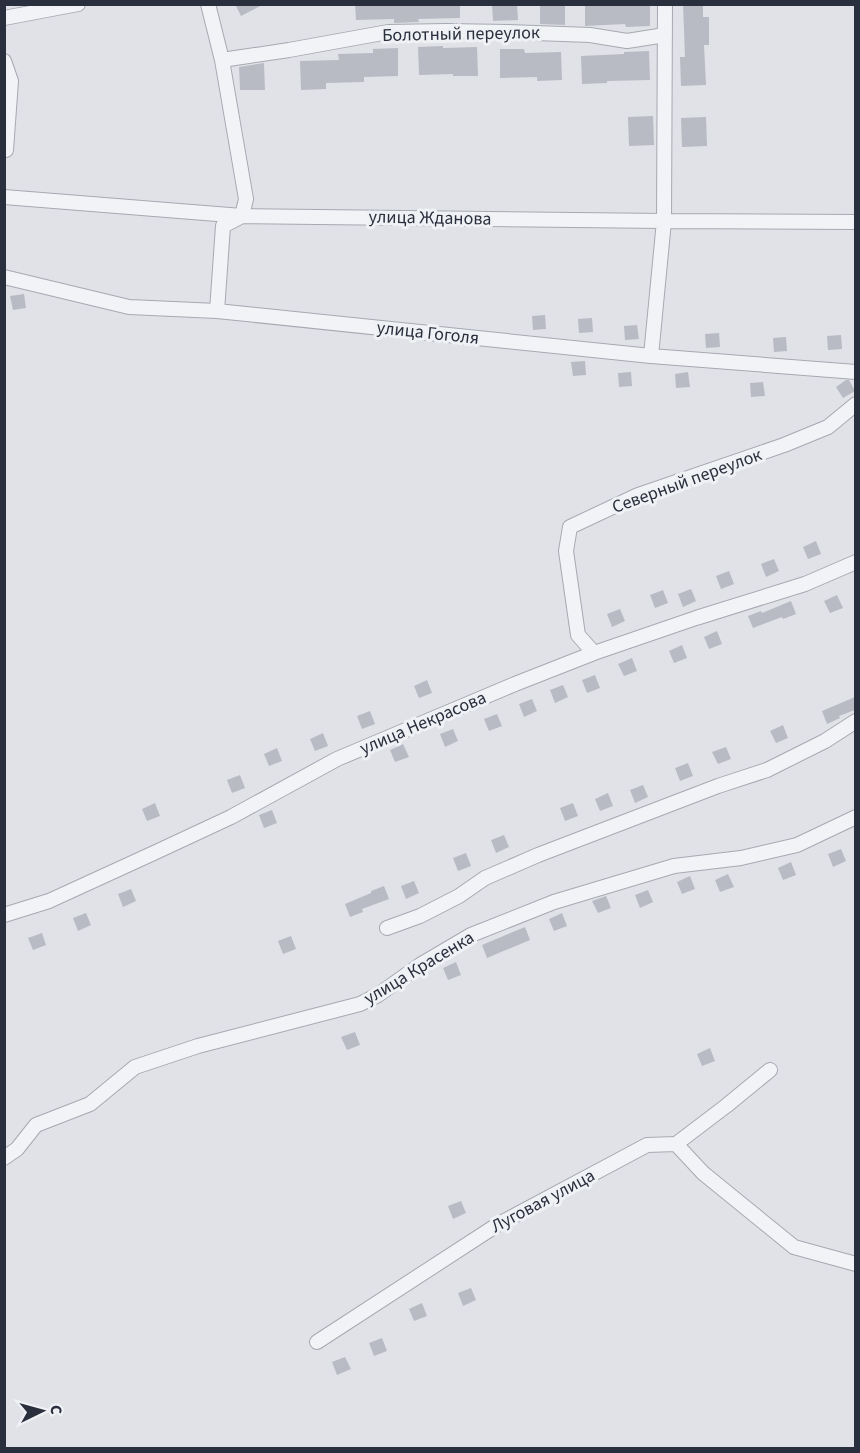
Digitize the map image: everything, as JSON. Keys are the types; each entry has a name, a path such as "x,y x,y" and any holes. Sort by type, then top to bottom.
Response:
{"street":[{"path":"4,18 78,4"},
{"path":"208,4 222,60 246,199 242,216 223,226 218,311"},
{"path":"651,356 664,221 665,4"},
{"name":"Болотный переулок","path":"222,60 388,32 446,31 590,35 627,41 665,35"},
{"path":"4,61 11,81 5,152"},
{"name":"улица Жданова","path":"4,197 242,216 855,222"},
{"name":"улица Гоголя","path":"4,277 129,307 218,311 651,356 855,372"},
{"name":"Северный переулок","path":"594,653 578,635 566,551 570,527 638,495 784,446 828,427 855,404"},
{"name":"улица Некрасова","path":"4,915 49,901 231,817 337,759 515,684 594,653 805,584 855,562"},
{"path":"387,928 420,916 459,896 485,878 538,855 718,786 767,770 825,741 855,721"},
{"name":"улица Красенка","path":"4,1158 17,1149 36,1125 90,1104 135,1067 198,1046 360,1004 378,995 420,965 471,935 554,902 674,866 741,858 797,845 855,818"},
{"path":"770,1070 676,1144 703,1173 794,1247 855,1264"},
{"name":"Луговая улица","path":"317,1342 497,1225 647,1145 676,1144"}],"building":[{"path":"235,4 264,4 241,16"},
{"path":"355,4 460,4 460,18 418,19 419,22 394,23 394,19 356,20"},
{"path":"492,4 517,4 518,20 493,21"},
{"path":"540,4 565,4 565,25 540,24"},
{"path":"585,4 650,4 650,26 626,27 625,24 585,26"},
{"path":"683,4 703,4 703,17 709,17 709,45 704,45 706,85 681,86 680,57 685,57"},
{"path":"443,46 443,48 477,47 478,76 419,75 418,47"},
{"path":"398,48 398,76 364,77 364,82 326,83 326,89 301,90 300,61 339,60 338,54 373,53 373,49"},
{"path":"500,49 524,49 525,53 561,52 562,80 537,81 537,77 500,78"},
{"path":"649,51 650,80 582,84 581,56"},
{"path":"264,63 265,90 240,90 239,67"},
{"path":"653,116 654,145 629,146 628,117"},
{"path":"706,117 707,146 682,147 681,118"},
{"path":"24,294 26,308 13,310 10,296"},
{"path":"545,315 546,329 533,330 532,316"},
{"path":"592,318 593,332 579,333 578,319"},
{"path":"637,325 639,339 625,340 624,326"},
{"path":"719,333 720,347 706,348 705,334"},
{"path":"841,335 842,349 828,350 827,336"},
{"path":"786,337 787,351 774,352 773,338"},
{"path":"585,361 586,375 573,376 571,362"},
{"path":"631,372 632,386 619,387 618,373"},
{"path":"688,372 690,387 676,388 675,374"},
{"path":"849,380 855,391 843,398 836,387"},
{"path":"763,382 765,396 751,397 750,383"},
{"path":"816,541 821,554 808,559 803,547"},
{"path":"774,559 779,571 766,577 761,564"},
{"path":"729,571 734,584 721,589 716,576"},
{"path":"691,589 696,601 683,607 678,594"},
{"path":"663,590 668,603 655,608 650,595"},
{"path":"837,595 843,608 830,613 824,601"},
{"path":"791,601 796,614 753,628 748,616"},
{"path":"620,609 625,621 612,627 607,614"},
{"path":"717,631 722,644 709,649 704,637"},
{"path":"682,645 687,658 674,663 669,651"},
{"path":"632,658 637,671 624,676 618,664"},
{"path":"595,675 600,688 587,693 582,680"},
{"path":"427,680 432,693 419,698 414,686"},
{"path":"563,685 568,697 555,703 550,690"},
{"path":"855,697 855,710 827,724 822,711"},
{"path":"532,699 537,711 524,717 519,704"},
{"path":"370,711 375,724 362,729 357,716"},
{"path":"497,714 502,726 489,731 484,719"},
{"path":"783,725 788,738 776,743 770,731"},
{"path":"453,729 458,741 445,747 440,734"},
{"path":"323,733 328,746 315,751 310,739"},
{"path":"403,744 409,757 395,762 390,750"},
{"path":"726,747 731,759 718,764 712,752"},
{"path":"277,748 282,761 269,766 264,754"},
{"path":"688,763 693,776 680,781 675,768"},
{"path":"240,775 245,788 232,793 227,780"},
{"path":"643,785 648,797 635,803 630,790"},
{"path":"608,793 613,806 600,811 595,799"},
{"path":"155,803 160,816 147,821 142,809"},
{"path":"573,803 578,816 565,821 560,808"},
{"path":"272,810 277,823 264,828 259,815"},
{"path":"504,835 509,847 496,853 491,840"},
{"path":"841,849 846,861 833,867 828,854"},
{"path":"466,853 471,866 458,871 453,858"},
{"path":"791,862 796,875 783,880 778,868"},
{"path":"728,874 734,887 720,892 715,880"},
{"path":"690,876 695,889 682,894 677,882"},
{"path":"414,881 419,893 406,899 401,886"},
{"path":"384,886 389,899 362,909 363,912 350,917 345,904"},
{"path":"131,889 136,901 123,907 118,894"},
{"path":"648,890 653,902 640,908 635,895"},
{"path":"606,896 611,908 598,913 592,901"},
{"path":"86,913 91,925 78,931 73,918"},
{"path":"562,913 567,926 554,931 549,919"},
{"path":"525,927 530,940 487,958 482,945"},
{"path":"42,933 46,945 33,950 28,938"},
{"path":"291,936 296,949 283,954 278,941"},
{"path":"456,962 461,975 448,980 443,968"},
{"path":"355,1032 360,1045 347,1050 341,1037"},
{"path":"710,1048 715,1061 702,1066 697,1054"},
{"path":"461,1201 466,1213 453,1219 448,1206"},
{"path":"471,1288 476,1300 463,1306 458,1293"},
{"path":"422,1303 427,1316 414,1321 409,1309"},
{"path":"382,1338 387,1351 374,1356 369,1343"},
{"path":"345,1357 351,1369 337,1375 332,1362"}]}
